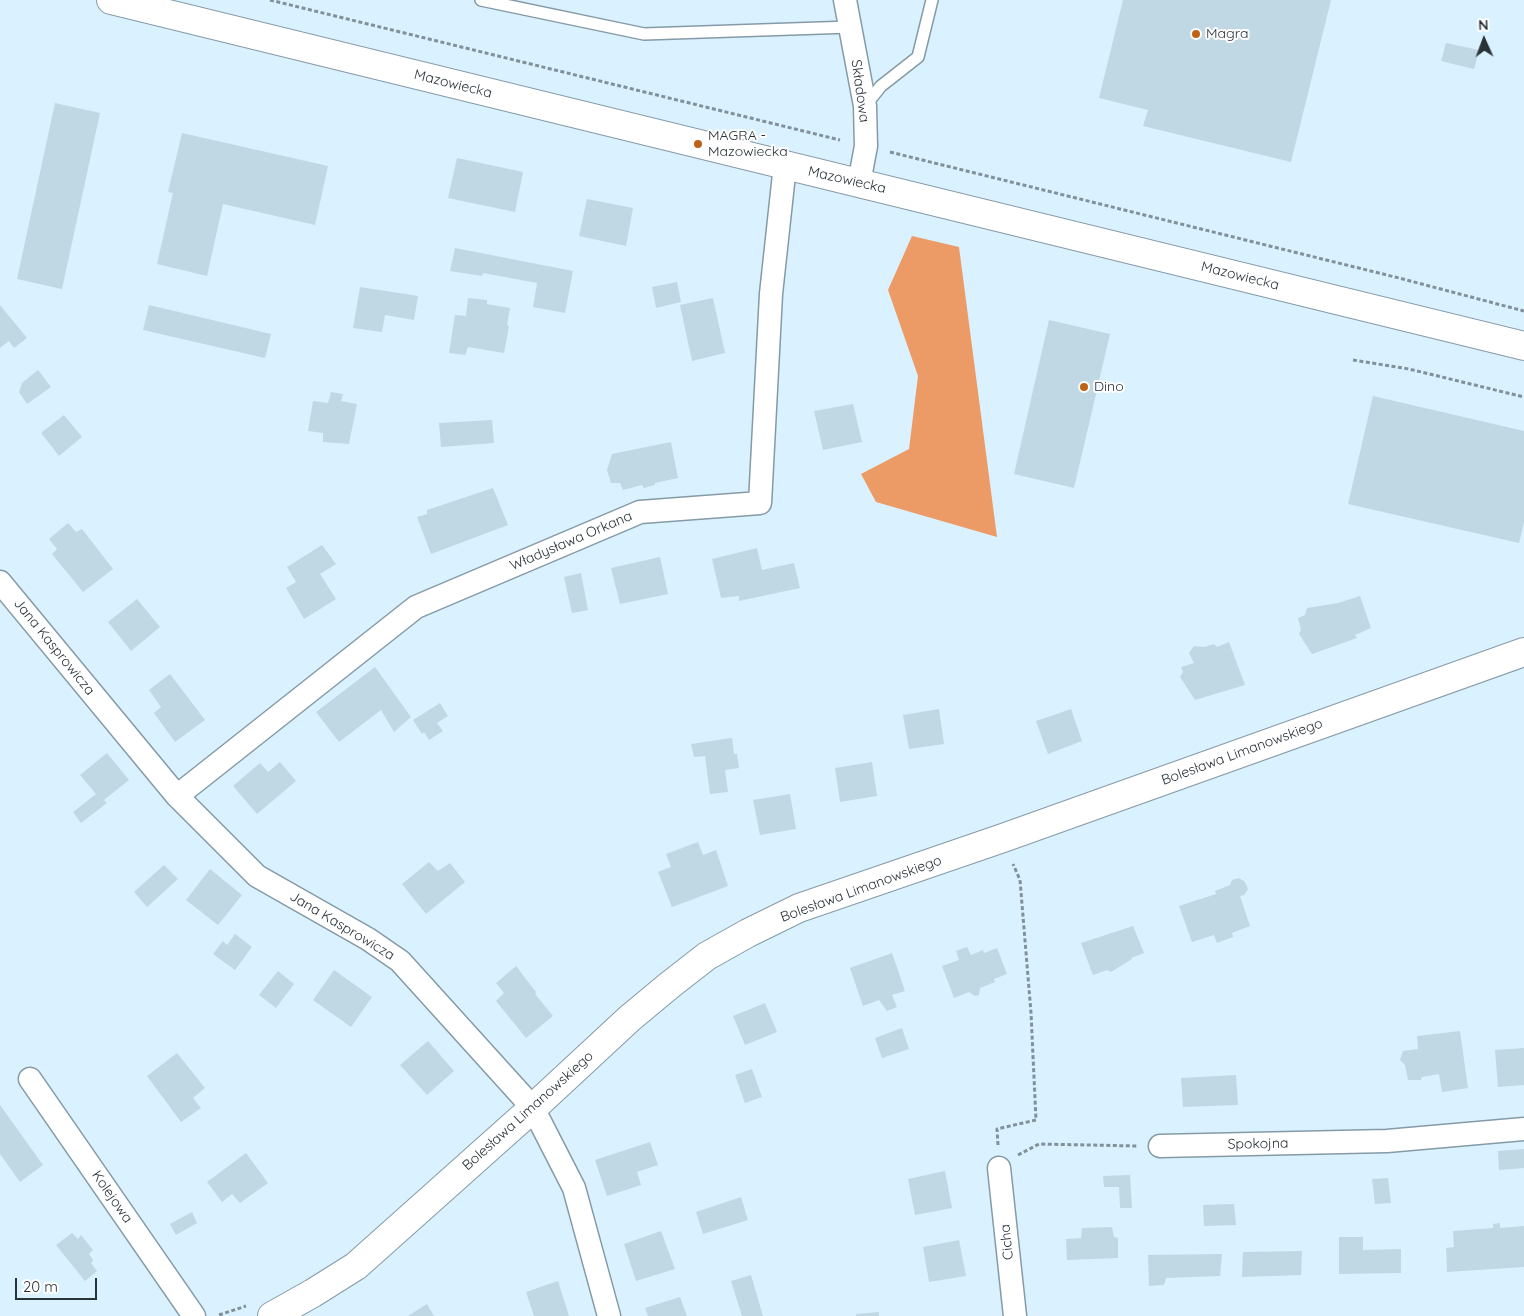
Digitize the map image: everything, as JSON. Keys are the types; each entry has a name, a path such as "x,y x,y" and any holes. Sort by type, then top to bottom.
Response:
{"main road":[{"name":"Mazowiecka","path":"111,0 1524,346"},
{"name":"Bolesława Limanowskiego","path":"263,1309 313,1293 356,1266 670,984 707,956 748,933 799,908 994,841 1524,652"}],"street":[{"name":"Składowa","path":"845,0 865,106 866,146 859,183"},
{"name":"Władysława Orkana","path":"177,796 416,607 640,512 760,503 771,294 785,165"},
{"name":"Jana Kasprowicza","path":"0,582 177,796 257,876 368,938 400,961 533,1108 574,1188 610,1316"},
{"name":"Kolejowa","path":"30,1079 204,1314"},
{"name":"Spokojna","path":"1160,1146 1387,1140 1524,1129"},
{"name":"Cicha","path":"999,1168 1015,1316"}],"lane":[{"path":"482,0 644,34 850,27"},
{"path":"865,106 881,86 918,57 932,0"}],"path":[{"path":"270,0 1399,278 1524,311"},
{"path":"1353,360 1409,370 1524,397"},
{"path":"999,1168 997,1129 1036,1120 1031,1013 1020,880 1011,860"},
{"path":"999,1168 1012,1157 1040,1144 1160,1146"},
{"path":"204,1314 218,1316 263,1309"}],"shaded area":[{"path":"912,236 959,247 997,537 876,502 861,474 909,449 918,376 888,290"}],"building":[{"path":"1123,0 1331,0 1291,162 1143,126 1148,110 1099,98"},
{"path":"1446,43 1479,50 1474,69 1441,61"},
{"path":"55,103 100,113 62,289 17,279"},
{"path":"182,133 328,166 315,225 223,204 207,276 157,264 173,193 168,192"},
{"path":"457,158 523,172 515,212 448,198"},
{"path":"587,199 633,208 626,246 579,236"},
{"path":"455,248 573,271 565,313 533,307 537,283 483,273 482,276 450,271"},
{"path":"677,282 681,302 656,308 652,287"},
{"path":"360,287 418,296 414,320 385,315 382,332 353,328"},
{"path":"468,298 487,300 487,304 510,308 504,353 468,347 465,355 449,353 455,315 466,316"},
{"path":"713,298 725,353 692,361 680,305"},
{"path":"0,305 27,338 14,348 9,341 0,348"},
{"path":"149,305 271,334 265,358 143,330"},
{"path":"1049,320 1110,334 1074,488 1014,474"},
{"path":"38,370 51,387 27,404 19,392 22,383"},
{"path":"331,392 343,394 341,401 357,404 349,444 323,442 323,433 308,431 313,401 328,403"},
{"path":"1373,396 1524,431 1524,522 1519,543 1348,504"},
{"path":"853,404 862,442 823,450 814,411"},
{"path":"64,415 82,437 59,456 41,433"},
{"path":"492,420 494,443 441,447 439,423"},
{"path":"671,442 678,478 655,483 655,485 644,488 642,485 623,490 620,483 611,483 607,470 612,454"},
{"path":"493,488 508,525 431,554 417,517 427,514 427,510"},
{"path":"68,523 76,532 82,529 113,569 83,592 52,554 57,549 49,539"},
{"path":"322,545 336,564 320,574 336,599 304,619 286,588 296,582 287,567"},
{"path":"757,548 762,570 794,563 800,588 739,601 739,596 721,598 712,559"},
{"path":"660,557 668,594 620,604 611,568"},
{"path":"581,573 588,610 572,613 564,577"},
{"path":"1360,596 1371,628 1355,635 1357,638 1312,654 1299,634 1301,630 1298,618 1305,615 1307,608 1338,603"},
{"path":"137,599 160,627 131,651 108,622"},
{"path":"1229,642 1245,685 1195,700 1180,677 1183,672 1181,667 1194,663 1189,653 1194,646 1204,647 1214,644 1217,647"},
{"path":"375,667 411,717 394,732 381,710 339,742 316,712"},
{"path":"170,674 205,720 175,742 154,713 161,707 149,690"},
{"path":"440,703 448,716 437,723 443,731 429,740 424,732 422,734 413,720"},
{"path":"939,709 944,744 909,749 903,715"},
{"path":"1071,709 1082,741 1048,754 1036,721"},
{"path":"732,738 734,754 737,754 739,768 725,770 728,792 710,794 705,756 694,757 691,744"},
{"path":"107,753 129,780 104,800 107,803 81,823 73,812 96,794 80,775"},
{"path":"280,762 296,781 257,814 233,786 260,763 268,772"},
{"path":"872,762 877,796 840,802 835,768"},
{"path":"790,794 796,829 760,835 753,800"},
{"path":"698,842 703,855 716,850 728,886 672,907 658,872 671,867 666,854"},
{"path":"429,862 438,871 450,863 465,882 426,914 402,884"},
{"path":"164,865 178,879 147,907 134,892"},
{"path":"210,869 242,895 218,925 186,900"},
{"path":"1239,878 1245,882 1248,889 1244,895 1240,896 1250,926 1232,933 1233,937 1217,943 1214,935 1192,942 1179,906 1216,894 1215,891 1230,885 1232,880"},
{"path":"1133,926 1144,953 1131,958 1111,972 1107,970 1093,975 1081,943"},
{"path":"235,934 252,947 235,970 213,954 223,941 227,945"},
{"path":"967,947 971,955 983,950 984,953 997,948 1007,974 994,979 995,982 980,988 979,995 975,996 969,992 954,998 942,966 959,960 956,951"},
{"path":"892,953 905,991 892,995 897,1007 887,1011 879,1000 863,1006 850,968"},
{"path":"516,966 553,1016 526,1038 496,1001 504,993 496,983"},
{"path":"334,970 372,997 351,1027 313,1000"},
{"path":"278,971 294,984 276,1008 259,995"},
{"path":"765,1003 777,1032 745,1045 733,1016"},
{"path":"902,1028 909,1049 882,1058 875,1038"},
{"path":"1460,1031 1468,1088 1442,1092 1439,1074 1422,1077 1421,1080 1408,1080 1405,1065 1400,1060 1403,1051 1418,1049 1417,1036"},
{"path":"428,1041 454,1071 427,1095 400,1065"},
{"path":"1524,1048 1524,1085 1498,1087 1495,1050"},
{"path":"177,1053 205,1088 193,1098 201,1108 181,1122 147,1076"},
{"path":"752,1069 762,1097 745,1103 735,1075"},
{"path":"1236,1075 1238,1105 1183,1107 1181,1078"},
{"path":"0,1105 43,1165 20,1182 0,1154"},
{"path":"650,1142 658,1165 637,1172 641,1185 607,1196 595,1160"},
{"path":"1524,1149 1524,1168 1499,1170 1498,1151"},
{"path":"246,1153 268,1183 240,1203 232,1194 222,1202 207,1182"},
{"path":"945,1171 952,1208 915,1215 908,1179"},
{"path":"1130,1175 1132,1208 1120,1208 1119,1187 1104,1187 1103,1176"},
{"path":"1388,1178 1391,1203 1375,1204 1372,1179"},
{"path":"741,1197 748,1220 703,1234 696,1212"},
{"path":"1234,1204 1236,1225 1204,1226 1203,1205"},
{"path":"192,1212 197,1223 176,1235 170,1224"},
{"path":"1500,1223 1500,1228 1524,1226 1524,1267 1447,1272 1446,1248 1454,1247 1453,1231 1493,1228 1493,1224"},
{"path":"1112,1227 1114,1237 1118,1238 1118,1258 1067,1260 1066,1239 1081,1238 1082,1228"},
{"path":"661,1231 675,1269 636,1281 624,1244"},
{"path":"72,1233 78,1239 81,1235 93,1250 89,1254 93,1260 91,1263 97,1271 85,1281 56,1245"},
{"path":"1339,1237 1363,1237 1363,1250 1401,1249 1401,1273 1339,1274"},
{"path":"959,1240 966,1276 929,1282 923,1247"},
{"path":"1302,1251 1301,1275 1242,1277 1243,1252"},
{"path":"1222,1254 1220,1276 1166,1278 1164,1285 1149,1286 1148,1255"},
{"path":"751,1275 763,1316 742,1316 731,1281"},
{"path":"558,1281 569,1316 534,1316 526,1292"},
{"path":"680,1297 687,1316 648,1316 645,1308"},
{"path":"427,1304 434,1316 408,1316"},
{"path":"879,1312 879,1316 856,1316 856,1314"}],"place":[{"name":"Magra","path":"1196,34"},
{"name":"MAGRA - Mazowiecka","path":"698,144"},
{"name":"Dino","path":"1084,387"}]}
